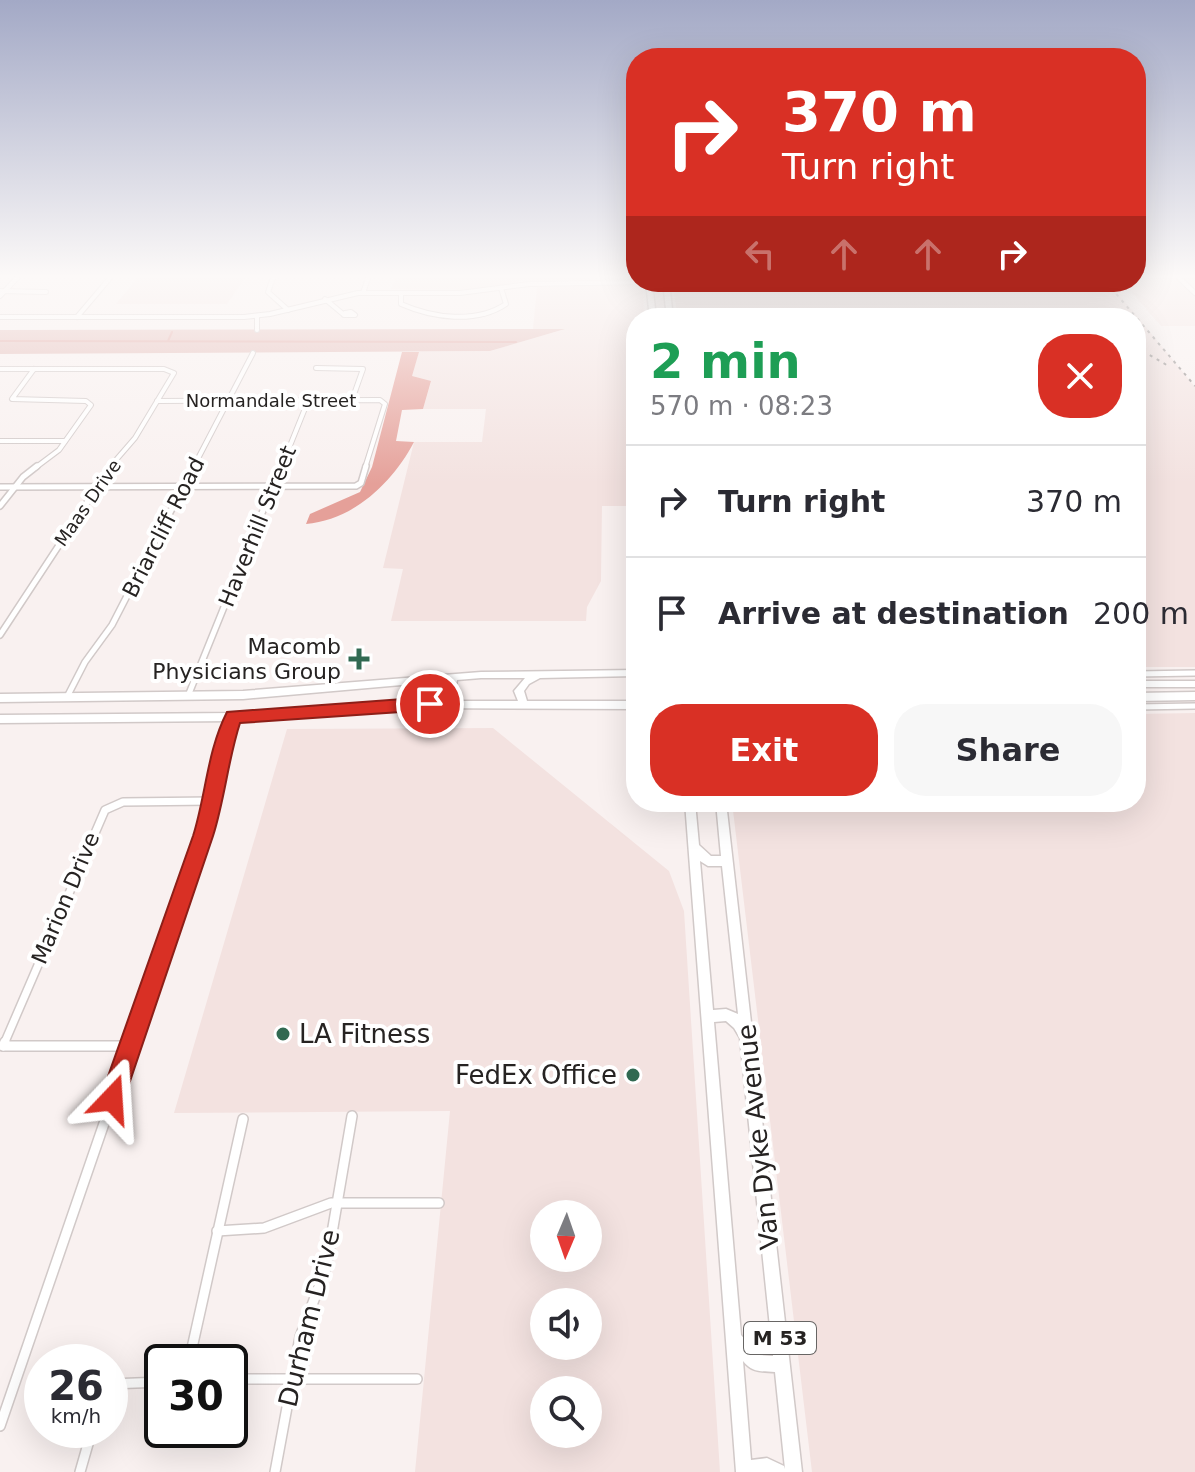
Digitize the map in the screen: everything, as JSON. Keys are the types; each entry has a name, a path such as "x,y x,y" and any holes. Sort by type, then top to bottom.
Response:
{"main road":[{"path":"524,705 519,695 521,686 543,673"},
{"path":"0,698 263,694 452,677 626,673"},
{"path":"430,704 449,694 453,686 452,677"},
{"path":"1146,684 1195,684"},
{"path":"303,712 306,699 320,689"},
{"path":"252,715 265,704 263,694"},
{"path":"1146,697 1195,696"},
{"path":"0,718 12,707 14,698"},
{"path":"0,718 233,717 430,704 626,705"},
{"name":"Van Dyke Avenue","path":"691,812 744,1471"},
{"name":"Van Dyke Avenue","path":"722,812 794,1472"},
{"path":"694,846 708,861 728,861"},
{"path":"708,1017 720,1014 732,1017 748,1040"},
{"path":"733,1337 755,1363 783,1364"},
{"path":"744,1471 767,1466 778,1472"}],"street":[{"name":"Briarcliff Road","path":"67,698 85,662 112,625 253,353"},
{"path":"316,368 363,369 352,400"},
{"path":"0,369 34,369"},
{"path":"0,506 14,487 54,454 90,403 12,399 34,369"},
{"name":"Maas Drive","path":"0,635 96,488 130,444 173,371 34,369"},
{"name":"Normandale Street","path":"157,401 384,401 358,486 273,487"},
{"name":"Haverhill Street","path":"188,696 308,401"},
{"path":"0,441 65,441"},
{"path":"0,487 273,487"},
{"path":"1146,674 1195,673"},
{"path":"1146,707 1195,706"},
{"path":"0,1426 213,801 218,765 233,717"},
{"name":"Marion Drive","path":"1,1046 105,810 123,802 213,801"},
{"path":"1,1046 131,1046"},
{"name":"Durham Drive","path":"275,1472 303,1326 326,1268 352,1116"},
{"path":"193,1344 243,1119"},
{"path":"217,1231 264,1228 309,1209 336,1203 439,1203"},
{"path":"248,1379 417,1379"},
{"path":"80,1472 87,1448"}],"shaded area":[{"path":"0,347 505,347 490,351 0,354"},
{"path":"505,347 626,347 626,506 602,506 601,581 587,607 586,621 391,621 403,569 383,568 414,442 482,442 486,409 423,409 431,382 411,377 419,352 490,351"},
{"path":"1146,347 1162,347 1195,387 1195,667 1146,667"},
{"path":"402,352 419,352 412,376 431,381 423,409 402,410 396,441 414,442 395,471 356,507 324,521 306,524 310,514 360,492 372,467"},
{"path":"1195,713 1195,1472 812,1472 733,812 1146,812 1146,714"},
{"path":"493,728 669,871 684,911 720,1472 415,1472 450,1111 174,1113 287,729"}],"railway":[{"path":"1161,347 1195,386"},
{"path":"1146,353 1170,367"}],"place":[{"name":"Macomb Physicians Group","path":"359,659"},
{"name":"LA Fitness","path":"283,1034"},
{"name":"FedEx Office","path":"633,1075"}],"route":[{"path":"112,1099 212,808 219,759 233,717 348,707 430,704"}]}
